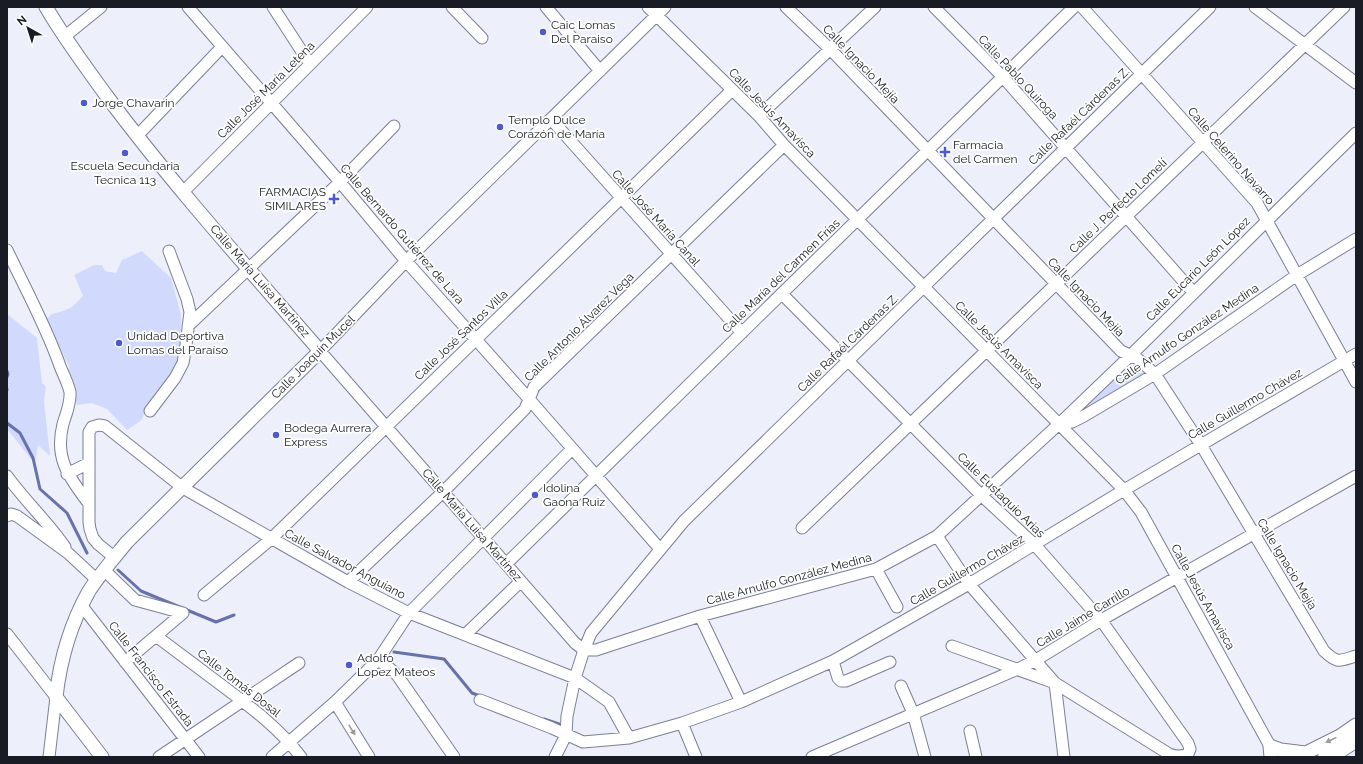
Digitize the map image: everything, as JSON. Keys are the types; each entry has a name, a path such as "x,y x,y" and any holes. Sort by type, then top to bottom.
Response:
{"highway":[{"path":"1327,757 1356,738"}],"street":[{"name":"Calle María Luisa Martínez","path":"46,7 64,36 137,136 183,192 521,582 575,643 584,650"},
{"path":"64,36 101,7"},
{"name":"Calle Bernardo Gutiérrez de Lara","path":"188,7 340,182 406,261 660,549"},
{"path":"273,7 310,64"},
{"name":"Calle José María Letena","path":"183,192 310,64 356,12 367,7"},
{"path":"452,7 482,38"},
{"path":"546,7 600,71"},
{"name":"Calle Jesús Amavisca","path":"648,7 759,116 784,145 1124,490 1142,512 1271,751"},
{"name":"Calle Joaquín Mucel","path":"49,757 56,697 62,664 70,636 82,606 101,575 127,542 320,351 406,261 665,7"},
{"name":"Calle Ignacio Mejía","path":"786,7 831,50 1121,351 1138,359 1155,374 1201,445 1324,651 1333,660 1341,661 1356,656"},
{"path":"759,116 831,50 875,7"},
{"name":"Calle Pablo Quiroga","path":"934,7 1002,76 1193,292"},
{"name":"Calle María del Carmen Frías","path":"506,564 1074,7"},
{"name":"Calle Celerino Navarro","path":"1082,7 1257,203 1356,382"},
{"name":"Calle Rafaél Cárdenas Z.","path":"566,735 567,716 575,678 591,633 684,521 1210,7"},
{"path":"1255,7 1356,83"},
{"name":"Calle J. Perfecto Lomelí","path":"802,528 1344,7"},
{"path":"137,136 222,47"},
{"name":"Calle José Santos Villa","path":"204,595 271,539 732,90"},
{"name":"Calle José María Canal","path":"551,119 742,333"},
{"path":"188,326 340,182 394,126"},
{"name":"Calle Eucario León López","path":"1059,424 1356,133"},
{"name":"Calle Antonio Álvarez Vega","path":"348,582 443,492 525,409 534,387 784,145"},
{"name":"Calle Arnulfo González Medina","path":"584,650 596,650 700,616 876,569 938,536 1059,424 1072,422 1084,416 1155,374 1297,276 1356,239"},
{"path":"7,250 54,348 70,392 70,403 61,432 63,464 67,474 89,504"},
{"path":"150,412 176,378 184,363 190,312 169,251"},
{"name":"Calle Eustaquio Arias","path":"782,294 981,495 1035,545 1101,620 1188,743 1190,749 1188,754 1176,757 1169,754 1055,683"},
{"name":"Calle Guillermo Chávez","path":"480,700 552,728 583,742 629,738 682,723 741,702 833,661 969,584 1124,490 1356,354"},
{"name":"Calle Salvador Anguiano","path":"114,558 92,538 89,522 88,432 92,427 99,424 105,426 121,438 183,488 348,582 409,613 575,678"},
{"path":"272,757 335,702 378,660 409,613 572,449"},
{"path":"67,474 88,463"},
{"path":"7,476 46,522 68,553"},
{"name":"Calle Jaime Carrillo","path":"812,757 1036,660 1101,620 1356,476"},
{"path":"7,516 11,514 17,516 135,600 183,613 125,662"},
{"path":"938,536 969,584 1055,683 1064,757"},
{"path":"876,569 897,607"},
{"path":"465,635 521,582"},
{"name":"Calle Francisco Estrada","path":"82,606 199,757"},
{"path":"700,616 741,702"},
{"path":"7,634 102,757"},
{"name":"Calle Tomás Dosal","path":"156,636 243,701 277,729 290,742 300,757"},
{"path":"952,646 1055,683"},
{"path":"378,660 386,665 396,675 454,757"},
{"path":"833,661 838,678 841,681 890,662"},
{"path":"159,757 299,663"},
{"path":"575,678 609,702 629,738"},
{"path":"901,686 913,713 925,757"},
{"path":"335,702 369,757"},
{"path":"682,723 696,757"},
{"path":"1271,751 1281,750 1301,755 1340,736 1356,725"},
{"path":"970,731 976,757"},
{"path":"555,757 566,735"}],"shaded area":[{"name":"Unidad Deportiva Lomas del Paraíso","path":"142,251 171,278 181,315 180,367 145,411 142,420 127,430 107,409 92,403 77,405 68,378 69,366 45,320 52,314 72,307 83,296 74,275 94,265 102,265 105,271 116,273 122,260"},
{"path":"7,314 37,338 42,383 46,387 44,401 50,456 38,445 35,464 7,429"},
{"path":"1124,366 1135,367 1145,375 1085,411 1078,410"}],"waterway":[{"path":"7,371 7,377"},
{"path":"7,423 20,433 33,458 40,489 67,513 87,553"},
{"path":"118,570 141,591 216,622 234,615"},
{"path":"394,652 444,659 472,693 480,696"},
{"path":"544,719 559,724"}],"place":[{"name":"Caic Lomas Del Paraiso","path":"543,32"},
{"name":"Jorge Chavarin","path":"84,103"},
{"name":"Templo Dulce Corazón de María","path":"500,127"},
{"name":"Farmacia del Carmen","path":"945,152"},
{"name":"Escuela Secundaria Tecnica 113","path":"125,153"},
{"name":"FARMACIAS SIMILARES","path":"334,199"},
{"name":"Unidad Deportiva Lomas del Paraíso","path":"119,343"},
{"name":"Bodega Aurrera Express","path":"276,435"},
{"name":"Idolina Gaona Ruiz","path":"535,495"},
{"name":"Adolfo Lopez Mateos","path":"349,665"}]}
